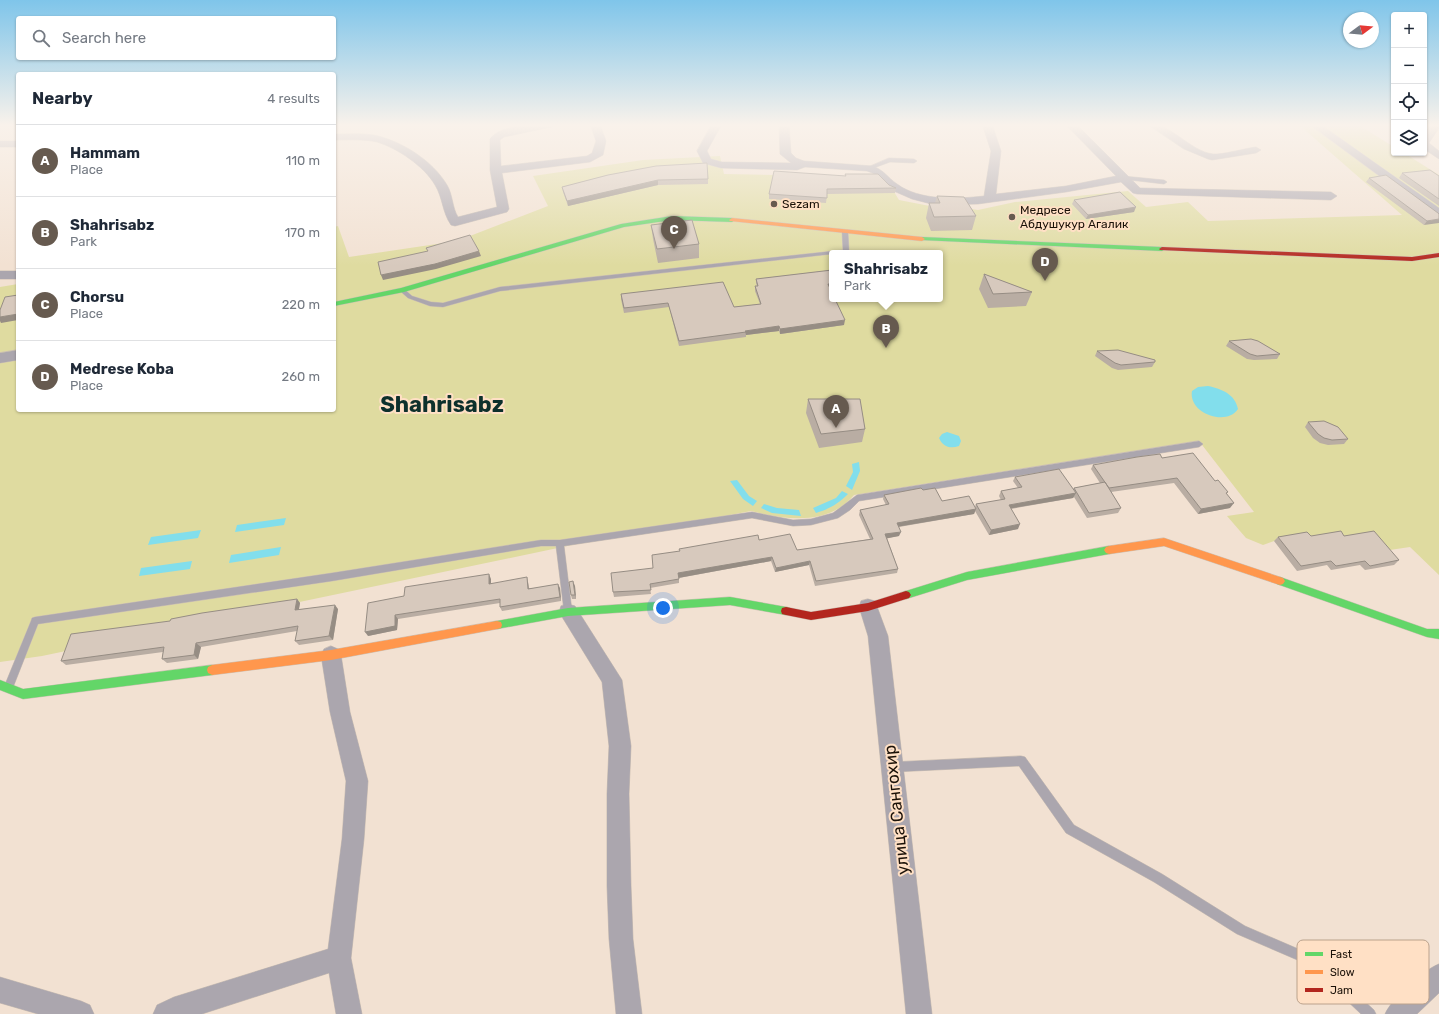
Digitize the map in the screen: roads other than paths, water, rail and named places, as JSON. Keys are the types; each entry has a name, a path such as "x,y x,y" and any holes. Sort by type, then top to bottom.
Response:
{"street":[{"path":"430,171 442,186 450,216 455,222 503,209 496,171"},
{"path":"877,171 893,187 916,197 935,201 955,202 1066,189 1123,178"},
{"path":"990,198 993,171"},
{"path":"1116,171 1137,191 1331,196"},
{"path":"1380,171 1439,214"},
{"path":"336,304 402,290 623,225 647,220 703,217 945,242 1412,258 1439,255"},
{"path":"0,276 16,275"},
{"path":"0,358 16,355"},
{"path":"4,688 23,694 331,655 568,612 730,601 811,616 868,607 967,576 1123,546 1164,542 1241,567 1427,633 1439,634"},
{"name":"улица Сангохир","path":"868,607 878,636 891,767 920,1014"},
{"path":"568,612 612,680 620,746 618,794 619,886 621,939 629,1014"},
{"path":"331,655 340,712 357,781 353,839 339,958 349,1014"},
{"path":"166,1014 174,1010 339,958"},
{"path":"1429,985 1439,976"},
{"path":"0,990 81,1014"},
{"path":"1398,1014 1409,1004"}],"lane":[{"path":"1123,178 1164,182"},
{"path":"845,232 846,250"},
{"path":"402,290 410,297 424,302 443,305 500,289 829,253"},
{"path":"4,688 35,621 332,577 541,542 560,543 752,515 793,523 811,522 835,516 847,508 857,498 1120,458 1198,444"},
{"path":"560,543 568,612"},
{"path":"891,767 1022,761 1070,829 1158,878 1241,930 1297,955"},
{"path":"1359,1004 1370,1014"}],"water":[{"path":"1208,386 1218,389 1231,396 1238,409 1225,417 1209,415 1202,411 1196,406 1192,399 1192,391 1198,387"},
{"path":"947,432 959,436 961,441 959,446 950,447 943,443 939,438 942,434"},
{"path":"859,462 860,471 852,490 846,486 853,472 852,464"},
{"path":"737,480 749,496 757,501 753,506 743,499 730,481"},
{"path":"842,491 848,494 841,501 816,513 813,508 836,498"},
{"path":"764,504 777,508 799,510 801,516 772,513 761,508"},
{"path":"286,518 284,525 235,532 237,525"},
{"path":"201,530 198,538 148,545 151,537"},
{"path":"281,547 279,555 229,563 231,555"},
{"path":"192,561 190,569 139,576 141,568"}],"place":[{"name":"Sezam","path":"774,204"},
{"name":"Медресе Абдушукур Агалик","path":"1012,217"},
{"name":"Chorsu","path":"674,249"},
{"name":"Medrese Koba","path":"1045,281"},
{"name":"Shahrisabz","path":"886,348"},
{"name":"Hammam","path":"836,428"}],"district":[{"name":"Shahrisabz","path":"442,404"}]}
